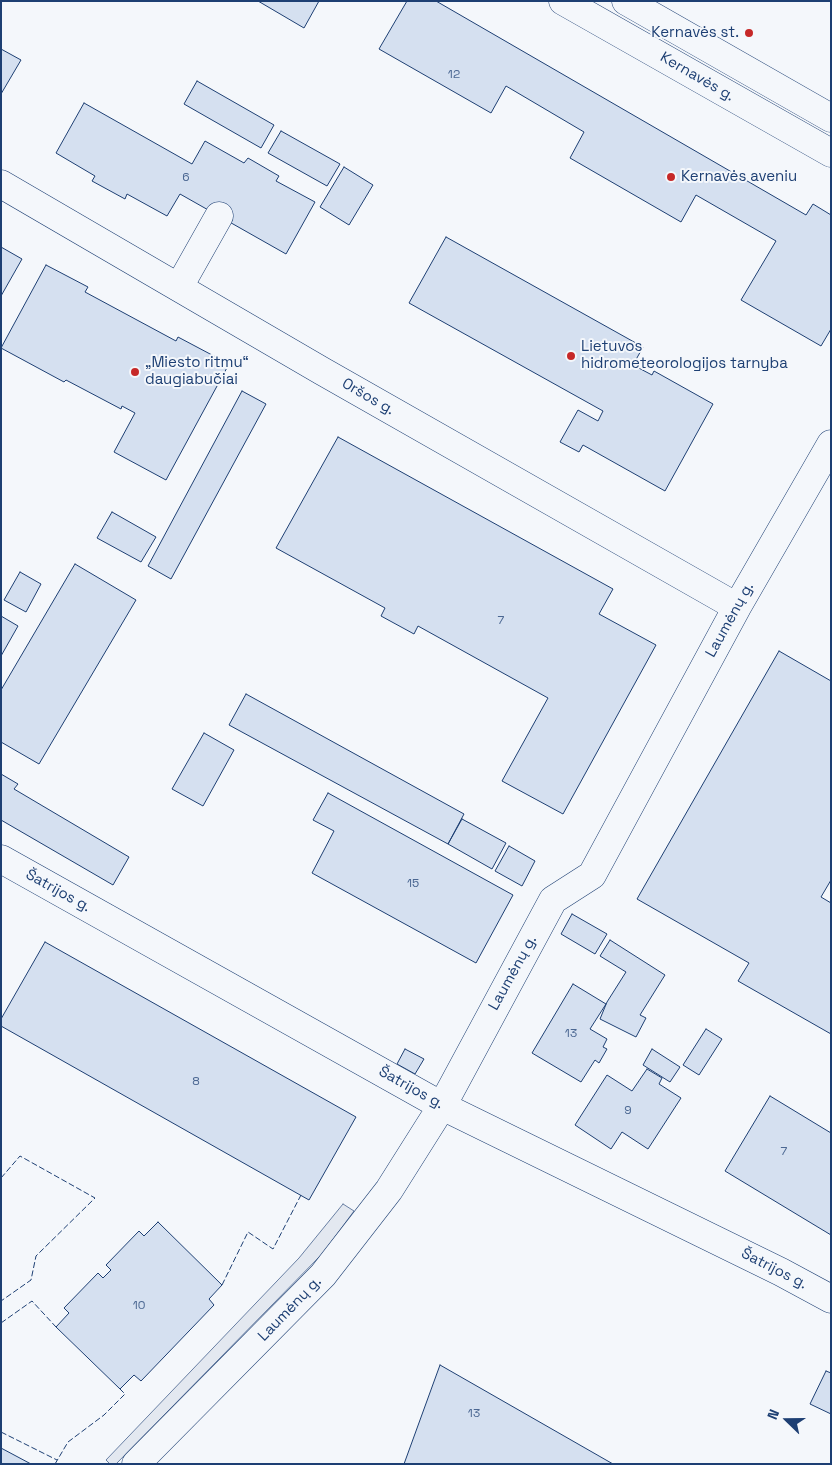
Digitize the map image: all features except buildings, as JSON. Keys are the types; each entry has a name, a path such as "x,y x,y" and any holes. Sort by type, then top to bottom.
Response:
{"street":[{"name":"Kernavės g.","path":"563,1 831,153"},
{"name":"Kernavės g.","path":"626,1 831,118"},
{"name":"Oršos g.","path":"1,184 322,371 737,607"},
{"path":"179,287 219,216"},
{"name":"Laumėnų g.","path":"136,1464 323,1275 389,1190 442,1106 553,900 592,875 737,607 831,444"},
{"name":"Šatrijos g.","path":"1,859 442,1106 781,1272 831,1299"}],"shaded area":[{"path":"343,1204 354,1211 323,1253 116,1464 110,1464 106,1460 299,1258"}],"fence":[{"path":"1,1178 20,1156 95,1198 36,1256 31,1280 1,1301"},
{"path":"222,1285 248,1232 273,1249 301,1195"},
{"path":"1,1323 32,1301 56,1327"},
{"path":"55,1464 68,1442 104,1415 125,1394 120,1389"},
{"path":"1,1432 57,1460"}],"place":[{"name":"Kernavės st.","path":"749,33"},
{"name":"Kernavės aveniu","path":"671,177"},
{"name":"Lietuvos hidrometeorologijos tarnyba","path":"571,356"},
{"name":"„Miesto ritmu“ daugiabučiai","path":"135,372"}]}
